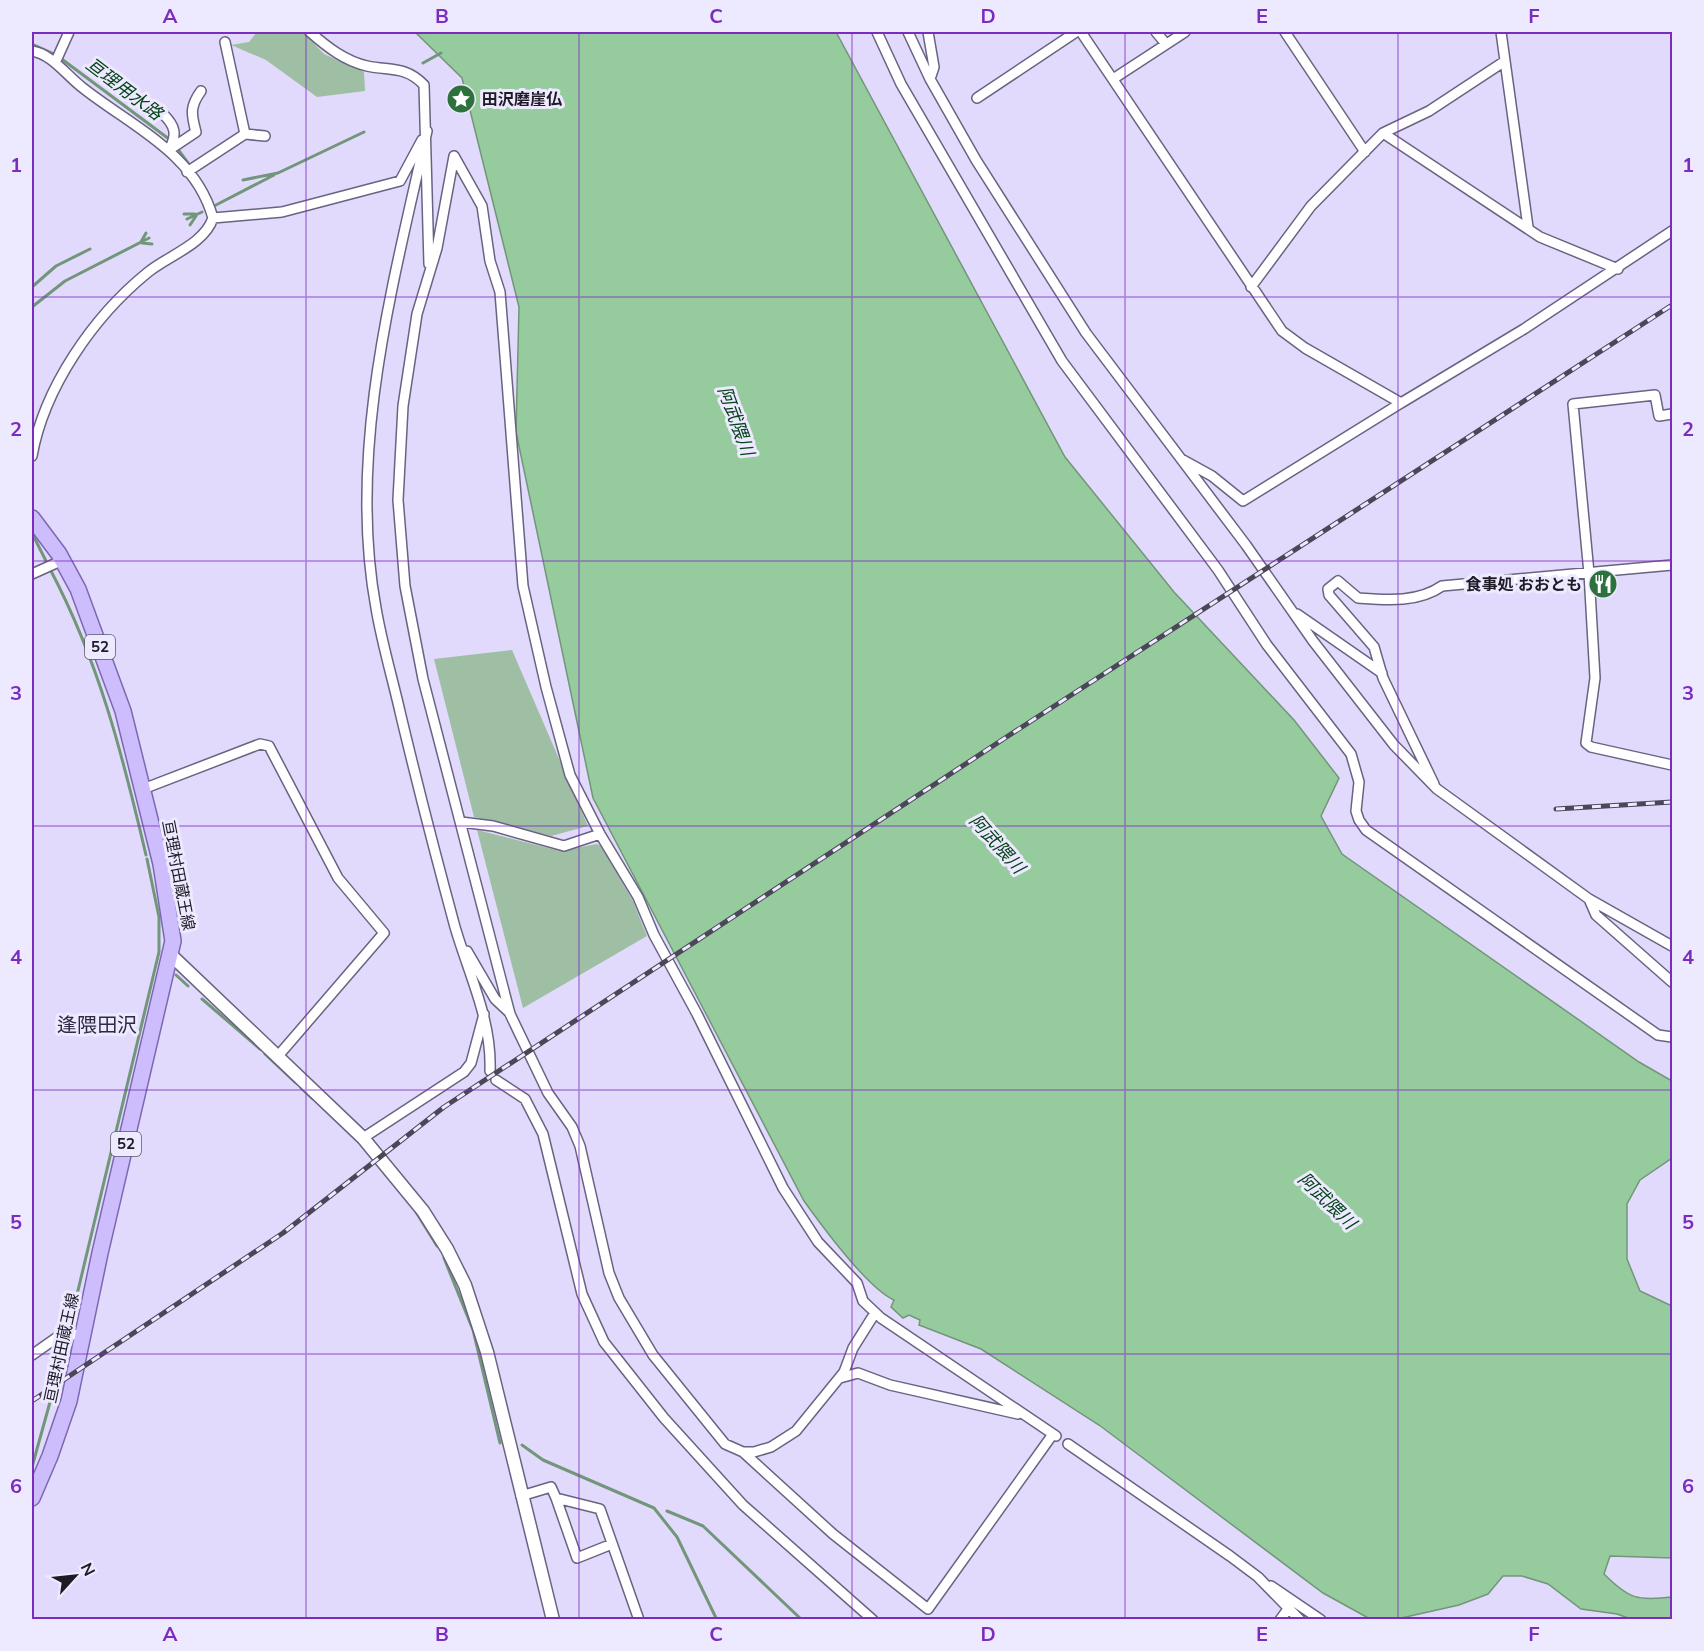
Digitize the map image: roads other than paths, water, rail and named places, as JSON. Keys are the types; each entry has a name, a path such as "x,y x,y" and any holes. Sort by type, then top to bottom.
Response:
{"main road":[{"name":"亘理村田蔵王線","path":"32,518 63,560 82,599 113,682 143,789 173,927 172,956 69,1401 50,1456 32,1498"}],"street":[{"path":"55,63 69,32"},
{"path":"310,32 336,53 350,60 414,75 424,85 429,270"},
{"path":"877,32 902,84 1062,361 1218,570 1267,645 1351,754 1359,782 1356,811 1366,830 1658,1035 1672,1037"},
{"path":"908,32 930,79 976,160 1086,333 1394,745 1437,789 1589,899 1672,946"},
{"path":"928,32 934,67 930,79"},
{"path":"977,98 1076,32"},
{"path":"1081,32 1282,331 1305,348 1401,404"},
{"path":"1156,32 1166,45"},
{"path":"1113,79 1185,32"},
{"path":"1285,32 1365,152"},
{"path":"1501,32 1528,227"},
{"path":"225,42 245,134"},
{"path":"32,51 55,63 84,89 169,150 187,172 209,206 213,218 210,227 202,236 148,272 129,289 93,331 65,373 40,418 32,456"},
{"path":"1251,287 1311,206 1383,133 1429,111 1504,61"},
{"path":"169,150 196,132 190,112 193,101 201,91"},
{"path":"164,115 175,130 175,138 169,150"},
{"path":"213,218 282,212 400,181 427,131"},
{"path":"427,131 391,297 370,429 367,528 376,608 384,645 458,936 489,1030 490,1071"},
{"path":"1383,133 1540,237 1618,269"},
{"path":"187,172 245,134 265,136"},
{"path":"454,156 482,206 490,261 500,291 523,586 546,687 570,775 600,834 638,897 654,935 697,1014 783,1188 818,1242 857,1283 863,1301 875,1313 1023,1416 1055,1435 928,1610 833,1534 743,1452 724,1444 653,1355 619,1298 609,1273 580,1146 572,1127 548,1093 510,1014 408,607 399,534 398,460 403,406 417,314 429,270 437,248 454,156"},
{"path":"1180,458 1212,476 1243,501 1618,269 1672,231"},
{"path":"1672,414 1659,416 1654,395 1572,404 1589,573 1595,678 1586,743 1591,747 1672,765"},
{"path":"32,574 63,560"},
{"path":"1437,789 1382,673 1374,647 1329,595 1328,589 1338,581 1358,598 1383,600 1425,595 1442,586 1672,565"},
{"path":"1291,609 1382,673"},
{"path":"143,789 260,744 269,746 338,878 384,933 278,1056"},
{"path":"461,822 493,826 564,846 600,834"},
{"path":"1589,899 1596,915 1672,982"},
{"path":"458,936 495,999 510,1014"},
{"path":"172,956 363,1138 423,1211 465,1285 487,1352 553,1620"},
{"path":"363,1138 464,1072 471,1063 484,1014"},
{"path":"496,1080 525,1099 543,1134 582,1294 598,1330 611,1351 664,1418 743,1505 873,1620"},
{"path":"743,1452 754,1452 786,1440 796,1431 849,1364 853,1348 875,1313"},
{"path":"32,1355 59,1336 83,1334"},
{"path":"837,1380 858,1373 890,1385 1023,1416"},
{"path":"1068,1444 1156,1502 1321,1620"},
{"path":"521,1496 552,1487 577,1558 612,1544"},
{"path":"556,1498 600,1509 639,1620"},
{"path":"1258,1577 1300,1620"},
{"path":"1280,1620 1288,1609"}],"water":[{"name":"阿武隈川","path":"415,32 836,32 1065,457 1174,592 1294,720 1339,778 1321,816 1342,854 1639,1062 1672,1081 1672,1158 1640,1180 1627,1204 1627,1259 1640,1291 1672,1306 1672,1558 1610,1556 1604,1574 1620,1589 1634,1596 1650,1599 1672,1597 1672,1619 1631,1619 1617,1614 1581,1609 1548,1584 1522,1576 1503,1576 1488,1594 1459,1605 1397,1619 1370,1619 1323,1593 1099,1425 981,1349 919,1325 920,1320 909,1315 903,1318 891,1307 894,1300 871,1283 833,1240 804,1201 593,798 516,432 519,307 462,78"}],"waterway":[{"name":"亘理用水路","path":"32,44 54,54"},
{"name":"亘理用水路","path":"423,63 441,53"},
{"name":"亘理用水路","path":"63,60 169,139"},
{"name":"亘理用水路","path":"243,180 278,173 364,132"},
{"name":"亘理用水路","path":"177,148 188,163"},
{"path":"216,205 274,175"},
{"path":"187,219 202,212"},
{"path":"184,214 195,214"},
{"path":"190,225 196,216"},
{"path":"141,242 146,233"},
{"name":"亘理用水路","path":"32,307 65,281 149,238"},
{"path":"142,243 152,244"},
{"path":"32,287 56,266 90,249"},
{"path":"32,533 47,563"},
{"path":"50,569 96,673 128,780 146,855"},
{"path":"69,1328 159,952 159,917 147,859"},
{"path":"176,975 188,986"},
{"path":"202,999 260,1049"},
{"path":"265,1054 296,1083"},
{"path":"301,1088 313,1099"},
{"path":"416,1212 437,1246"},
{"path":"444,1258 473,1330 500,1443"},
{"path":"32,1467 67,1341"},
{"path":"522,1445 543,1460 654,1508 677,1537 717,1620"},
{"path":"667,1511 703,1526 802,1620"}],"railway":[{"path":"32,1401 283,1233 444,1107 1005,738 1672,305"},
{"path":"1556,809 1672,802"}],"place":[{"name":"田沢磨崖仏","path":"461,99"},
{"name":"食事処 おおとも","path":"1603,584"}],"district":[{"name":"逢隈田沢","path":"97,1025"}]}
